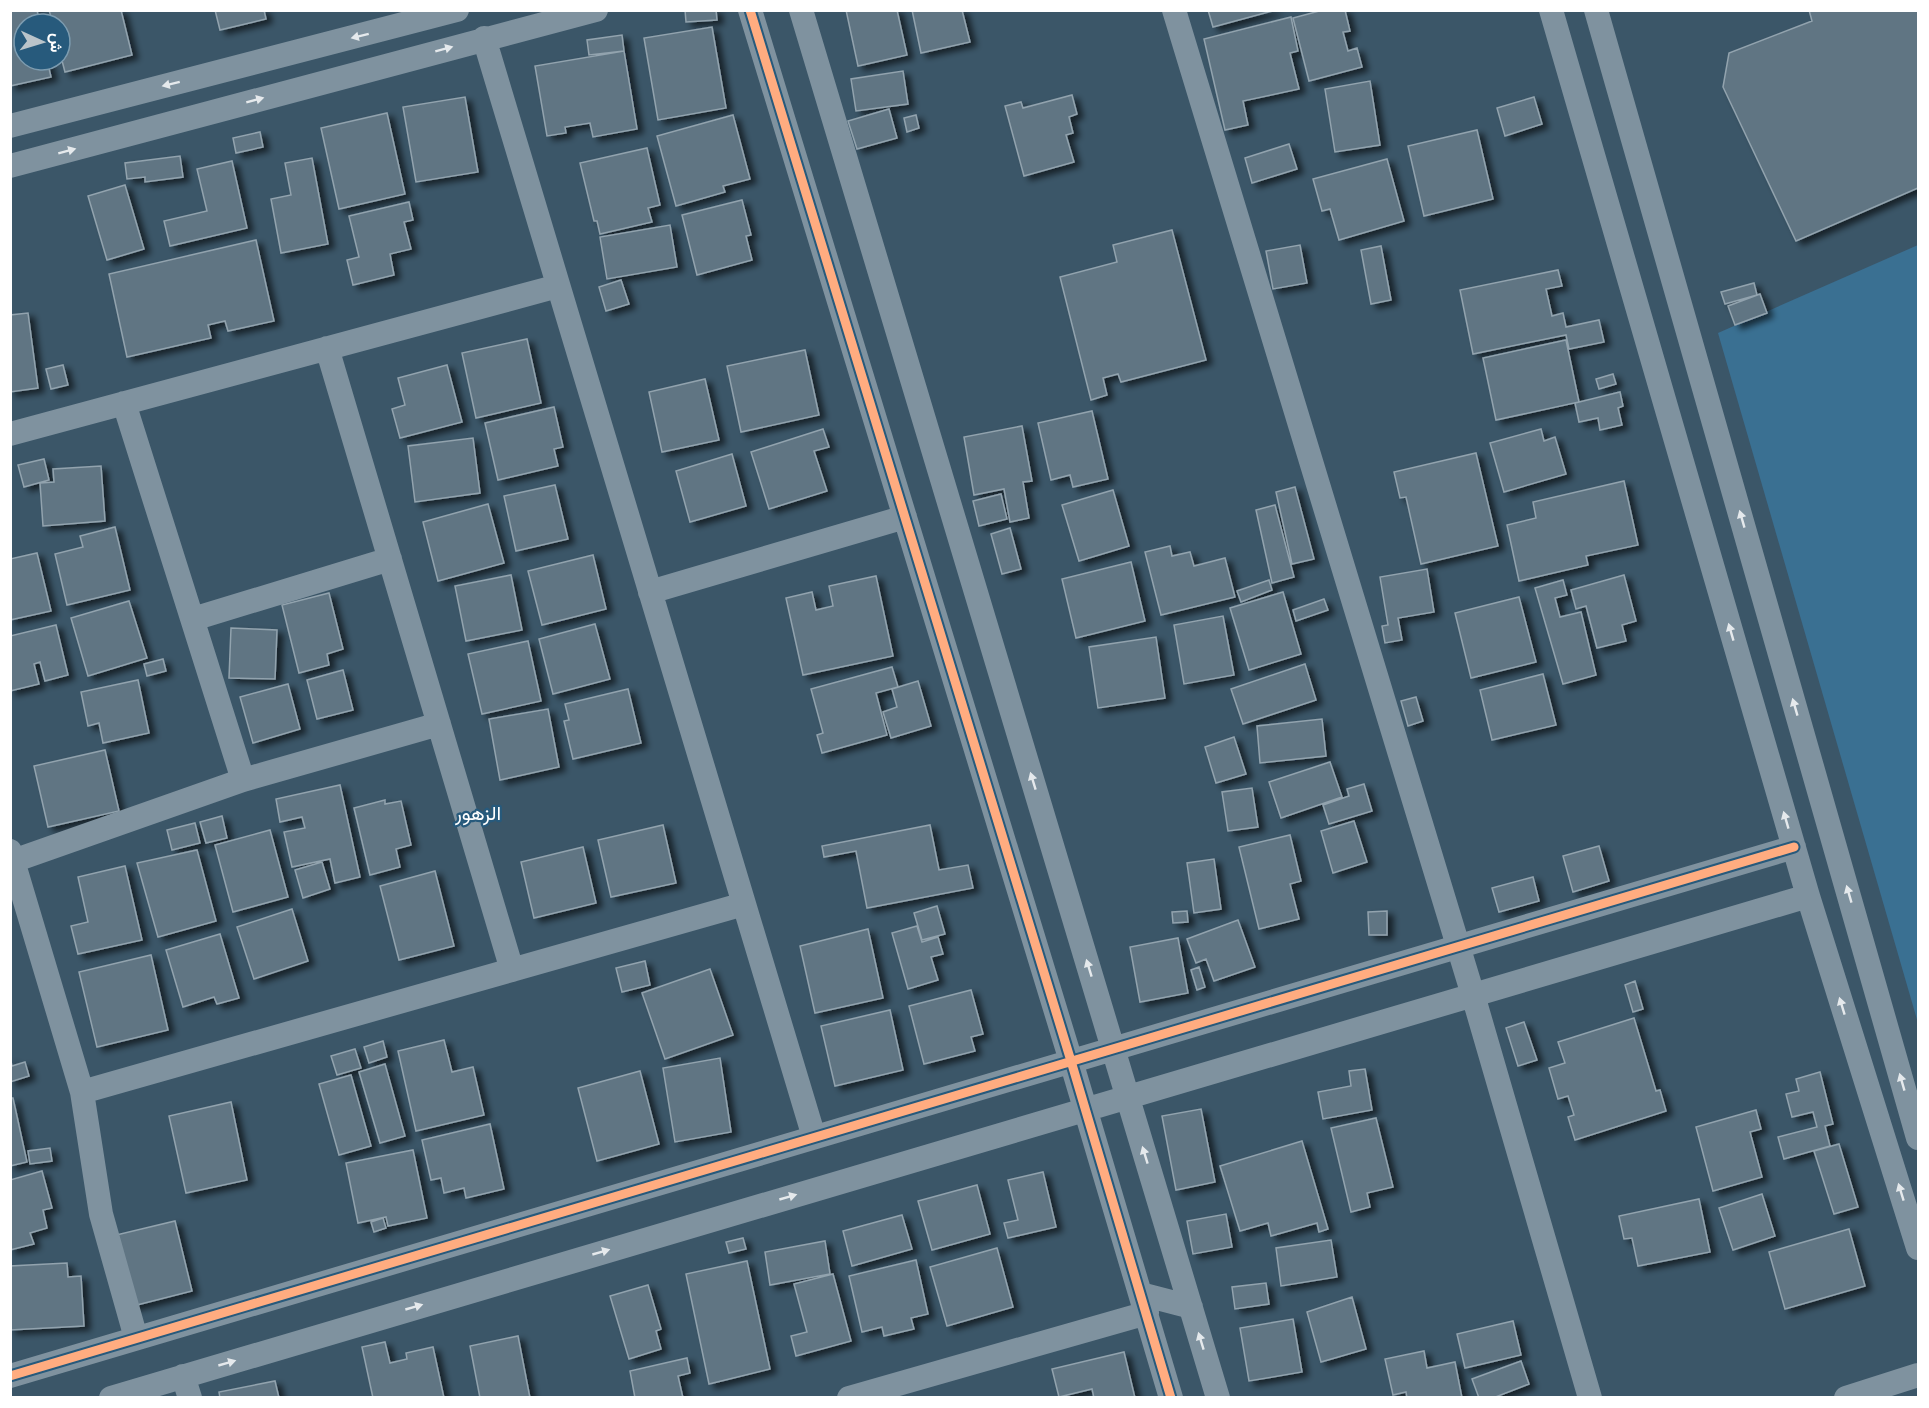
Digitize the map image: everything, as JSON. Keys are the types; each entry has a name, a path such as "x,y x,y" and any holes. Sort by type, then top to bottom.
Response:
{"street":[{"path":"10,126 457,10"},
{"path":"10,166 596,10"},
{"path":"750,10 1086,1109 1171,1398"},
{"path":"801,10 1218,1398"},
{"path":"1174,10 1473,995 1590,1398"},
{"path":"1551,10 1808,896 1918,1248"},
{"path":"1596,10 1918,1138"},
{"path":"484,38 814,1137"},
{"path":"10,434 558,286"},
{"path":"327,348 513,970"},
{"path":"124,403 243,780"},
{"path":"650,592 905,517"},
{"path":"192,619 390,559"},
{"path":"136,1338 101,1214 82,1092 12,856 243,780 439,724"},
{"path":"10,1376 1794,847"},
{"path":"111,1398 187,1387 1086,1109 1808,896"},
{"path":"82,1092 744,904"},
{"path":"849,1398 1144,1303 1191,1307"},
{"path":"1846,1398 1918,1376"}],"shaded area":[{"path":"1918,245 1918,1023 1718,333"}],"building":[{"path":"10,10 37,10 37,12 12,12 12,72 50,72 51,77 10,86"},
{"path":"49,10 121,10 132,55 72,70 72,12 50,12"},
{"path":"215,10 264,10 266,19 220,30"},
{"path":"685,10 716,10 717,20 686,22"},
{"path":"846,10 897,10 907,55 858,66"},
{"path":"912,10 962,10 970,42 921,53"},
{"path":"1208,10 1276,10 1213,27"},
{"path":"1323,10 1345,10 1350,31 1343,32 1348,51 1357,48 1362,67 1309,81 1293,18"},
{"path":"1809,10 1918,10 1918,188 1796,241 1723,87 1729,53 1812,21"},
{"path":"1291,17 1298,51 1290,53 1299,89 1243,101 1248,125 1225,130 1204,39"},
{"path":"712,27 726,108 658,120 644,38"},
{"path":"622,35 624,51 589,55 587,40"},
{"path":"624,51 637,129 593,137 590,123 565,127 566,133 547,136 535,66"},
{"path":"903,71 908,104 856,111 851,79"},
{"path":"1370,81 1380,145 1335,152 1325,89"},
{"path":"1072,95 1077,114 1069,117 1073,133 1066,135 1074,162 1024,176 1005,106 1021,102 1023,108"},
{"path":"465,97 478,172 416,182 403,107"},
{"path":"1534,97 1542,124 1505,136 1497,108"},
{"path":"889,109 897,138 857,149 848,121"},
{"path":"387,113 405,194 339,209 321,128"},
{"path":"733,115 750,179 723,186 725,192 676,206 657,136"},
{"path":"916,115 919,128 907,132 904,118"},
{"path":"1477,130 1493,199 1424,216 1408,146"},
{"path":"260,132 263,147 236,153 233,138"},
{"path":"1289,144 1297,169 1252,183 1245,158"},
{"path":"647,148 660,205 648,208 652,222 600,234 597,221 594,221 580,163"},
{"path":"180,156 183,177 145,182 145,177 127,179 125,163"},
{"path":"312,158 328,244 281,253 271,199 291,195 285,163"},
{"path":"1387,159 1404,221 1339,240 1330,209 1322,211 1313,179"},
{"path":"232,161 247,228 170,246 164,221 207,211 197,169"},
{"path":"125,185 144,249 107,260 88,196"},
{"path":"742,200 751,235 746,236 752,260 697,275 682,215"},
{"path":"409,202 413,220 404,222 411,249 390,254 394,275 353,285 347,260 359,257 349,216"},
{"path":"670,225 677,267 607,279 600,237"},
{"path":"1172,230 1206,360 1121,382 1118,374 1103,378 1107,395 1091,400 1060,277 1117,262 1113,245"},
{"path":"256,240 274,321 228,331 225,321 208,325 211,338 127,357 109,274"},
{"path":"1300,245 1307,283 1273,289 1266,251"},
{"path":"1381,246 1391,300 1371,304 1361,250"},
{"path":"1558,270 1562,286 1546,289 1552,316 1563,313 1566,327 1599,320 1604,342 1569,349 1566,335 1473,354 1460,290"},
{"path":"621,280 629,304 606,311 599,287"},
{"path":"1754,283 1757,295 1725,304 1721,292"},
{"path":"1760,294 1767,313 1735,325 1728,306"},
{"path":"28,313 38,388 10,392 10,315"},
{"path":"527,339 541,403 476,418 462,353"},
{"path":"1566,340 1579,402 1496,420 1483,358"},
{"path":"805,350 819,415 741,432 727,366"},
{"path":"63,365 68,385 51,389 46,369"},
{"path":"447,365 462,422 400,438 392,409 405,405 398,378"},
{"path":"1613,374 1616,384 1599,389 1596,379"},
{"path":"705,379 719,440 662,452 649,392"},
{"path":"1620,392 1623,406 1618,408 1622,425 1600,430 1598,418 1579,422 1575,403"},
{"path":"554,407 563,447 554,449 558,466 498,480 485,423"},
{"path":"1092,411 1108,479 1073,487 1070,475 1051,480 1038,423"},
{"path":"1022,426 1032,481 1023,482 1029,518 1010,522 1004,489 974,495 964,437"},
{"path":"823,429 829,447 814,451 827,491 769,509 751,452"},
{"path":"1541,429 1544,441 1555,437 1566,474 1504,492 1490,443"},
{"path":"473,438 480,493 415,502 408,446"},
{"path":"1476,453 1498,546 1421,564 1406,497 1400,498 1394,472"},
{"path":"732,454 746,506 690,522 676,471"},
{"path":"44,459 49,480 24,487 18,465"},
{"path":"101,466 105,521 43,526 40,483 54,482 53,469"},
{"path":"1624,481 1638,545 1586,556 1588,565 1519,581 1507,525 1536,518 1533,502"},
{"path":"555,485 568,539 516,551 504,496"},
{"path":"1295,487 1314,559 1292,564 1276,492"},
{"path":"1113,490 1129,546 1079,561 1062,505"},
{"path":"1001,494 1007,519 979,526 973,501"},
{"path":"488,504 504,563 438,581 423,522"},
{"path":"1275,505 1294,577 1272,583 1256,510"},
{"path":"115,527 130,590 67,605 55,554 83,547 80,536"},
{"path":"1010,528 1021,569 1002,574 991,534"},
{"path":"1170,546 1172,556 1190,552 1194,566 1225,558 1235,597 1161,615 1145,552"},
{"path":"37,553 51,611 10,620 10,559"},
{"path":"593,555 606,609 542,625 528,571"},
{"path":"1131,562 1145,621 1076,638 1062,579"},
{"path":"1427,569 1434,612 1398,618 1402,640 1385,643 1382,626 1388,625 1380,577"},
{"path":"511,575 522,630 466,641 455,586"},
{"path":"1624,575 1636,621 1622,625 1626,641 1597,648 1586,606 1576,609 1571,590"},
{"path":"876,576 893,656 803,675 786,598 812,592 816,610 833,606 829,586"},
{"path":"1269,580 1272,590 1241,602 1237,591"},
{"path":"1563,580 1567,595 1555,598 1560,617 1581,612 1596,675 1563,684 1535,588"},
{"path":"1283,592 1301,654 1249,670 1230,608"},
{"path":"329,593 343,649 327,654 329,665 299,673 282,605"},
{"path":"1519,597 1536,662 1471,678 1455,613"},
{"path":"1324,599 1328,610 1296,621 1293,610"},
{"path":"129,601 147,658 88,676 71,618"},
{"path":"1223,616 1234,675 1184,684 1174,625"},
{"path":"595,624 610,679 553,694 539,639"},
{"path":"56,625 68,675 45,681 40,662 34,664 39,684 10,691 10,636"},
{"path":"231,628 277,630 275,679 229,678"},
{"path":"1156,637 1165,698 1098,708 1089,647"},
{"path":"528,641 541,701 482,714 468,654"},
{"path":"163,659 166,671 147,676 144,664"},
{"path":"1305,664 1316,700 1243,724 1231,689"},
{"path":"892,667 898,687 876,693 887,735 822,753 817,735 823,733 811,689"},
{"path":"343,670 353,710 317,719 307,680"},
{"path":"1543,674 1556,725 1492,740 1480,690"},
{"path":"138,680 149,733 103,743 99,723 88,726 81,692"},
{"path":"918,681 931,726 891,738 883,712 897,707 892,689"},
{"path":"288,684 300,729 253,743 240,697"},
{"path":"628,689 641,743 573,759 564,721 569,720 565,704"},
{"path":"1416,697 1423,721 1408,726 1401,701"},
{"path":"548,709 559,767 500,780 489,719"},
{"path":"1322,719 1326,756 1260,763 1257,726"},
{"path":"1234,737 1246,774 1216,783 1205,747"},
{"path":"105,750 119,811 48,827 34,766"},
{"path":"1330,762 1342,797 1281,818 1269,782"},
{"path":"1364,784 1372,811 1329,824 1323,805 1349,796 1347,789"},
{"path":"340,785 360,877 335,883 330,859 292,867 284,832 305,828 302,817 280,822 276,799"},
{"path":"1252,788 1258,827 1228,831 1222,792"},
{"path":"385,800 385,804 401,801 411,845 396,849 400,867 370,875 354,808"},
{"path":"222,816 227,838 206,843 200,822"},
{"path":"1354,821 1367,862 1333,873 1321,831"},
{"path":"195,823 200,843 172,850 167,830"},
{"path":"663,825 676,883 611,897 598,840"},
{"path":"930,825 939,870 968,865 973,888 867,908 856,851 824,857 822,846"},
{"path":"270,830 288,897 233,912 215,845"},
{"path":"1290,835 1301,881 1290,884 1299,919 1259,929 1239,847"},
{"path":"1599,846 1609,881 1573,892 1563,856"},
{"path":"583,847 596,903 534,918 521,862"},
{"path":"197,850 216,921 158,937 137,863"},
{"path":"1214,859 1221,909 1194,913 1187,863"},
{"path":"322,862 330,889 303,898 295,870"},
{"path":"125,866 142,940 78,954 71,926 88,922 78,877"},
{"path":"435,871 454,946 399,960 380,886"},
{"path":"1533,877 1539,901 1499,912 1492,888"},
{"path":"937,906 945,934 922,940 914,913"},
{"path":"292,909 308,961 254,979 237,927"},
{"path":"1187,911 1188,922 1173,923 1172,912"},
{"path":"1387,911 1387,935 1369,935 1368,912"},
{"path":"1238,920 1255,967 1214,981 1206,959 1196,963 1187,939"},
{"path":"917,926 922,942 938,937 943,954 931,957 938,980 908,989 892,933"},
{"path":"868,929 883,998 815,1013 800,946"},
{"path":"220,934 239,998 217,1004 214,997 183,1007 166,950"},
{"path":"1178,938 1188,993 1140,1002 1130,947"},
{"path":"151,955 168,1030 97,1047 79,972"},
{"path":"645,961 650,985 622,992 616,968"},
{"path":"1199,967 1205,987 1197,990 1191,970"},
{"path":"710,969 733,1035 665,1059 642,993"},
{"path":"1635,981 1643,1009 1633,1012 1625,985"},
{"path":"971,990 983,1034 971,1037 975,1051 924,1064 909,1006"},
{"path":"890,1010 903,1070 835,1086 821,1026"},
{"path":"1634,1018 1656,1091 1660,1090 1666,1111 1575,1140 1568,1117 1574,1115 1568,1096 1558,1099 1549,1068 1565,1063 1558,1042"},
{"path":"1524,1022 1537,1060 1518,1066 1506,1028"},
{"path":"444,1040 452,1072 473,1067 484,1115 416,1131 398,1051"},
{"path":"383,1041 387,1057 369,1063 364,1047"},
{"path":"355,1049 361,1068 337,1075 331,1056"},
{"path":"10,1058 12,1066 25,1062 29,1076 10,1082"},
{"path":"720,1058 731,1132 675,1142 663,1068"},
{"path":"385,1064 405,1136 380,1143 359,1072"},
{"path":"1365,1069 1372,1110 1323,1119 1318,1092 1351,1086 1349,1071"},
{"path":"640,1071 659,1144 597,1161 578,1088"},
{"path":"1820,1072 1833,1124 1825,1126 1830,1146 1784,1159 1778,1137 1817,1127 1813,1112 1792,1117 1786,1094 1799,1091 1796,1079"},
{"path":"351,1075 371,1146 339,1155 319,1084"},
{"path":"10,1098 13,1098 27,1162 10,1166"},
{"path":"231,1102 247,1180 186,1193 169,1116"},
{"path":"1201,1109 1215,1182 1176,1190 1162,1116"},
{"path":"1756,1110 1761,1129 1750,1132 1762,1177 1713,1191 1696,1127"},
{"path":"1376,1118 1393,1187 1367,1193 1370,1207 1351,1212 1331,1128"},
{"path":"490,1124 504,1189 466,1198 464,1188 444,1193 441,1178 431,1180 422,1140"},
{"path":"1302,1141 1328,1229 1319,1232 1317,1223 1271,1236 1268,1223 1240,1231 1220,1166"},
{"path":"1839,1144 1858,1207 1834,1214 1814,1151"},
{"path":"50,1148 52,1161 30,1164 28,1151"},
{"path":"413,1150 427,1218 388,1226 386,1217 358,1223 346,1163"},
{"path":"42,1171 52,1208 43,1210 47,1228 30,1233 34,1244 10,1250 10,1180"},
{"path":"1043,1172 1056,1227 1008,1238 1004,1223 1018,1220 1008,1180"},
{"path":"977,1185 990,1234 932,1250 918,1201"},
{"path":"1762,1194 1775,1236 1733,1250 1719,1208"},
{"path":"1699,1199 1710,1252 1638,1266 1632,1238 1624,1239 1619,1216"},
{"path":"1226,1214 1232,1247 1193,1254 1187,1221"},
{"path":"902,1215 912,1249 852,1266 843,1231"},
{"path":"383,1218 386,1228 374,1232 371,1222"},
{"path":"175,1221 192,1291 129,1307 112,1236"},
{"path":"1849,1229 1865,1286 1785,1309 1769,1252"},
{"path":"743,1238 746,1249 729,1253 726,1242"},
{"path":"1331,1240 1337,1277 1281,1286 1276,1248"},
{"path":"825,1241 830,1274 770,1285 765,1252"},
{"path":"997,1248 1013,1307 947,1326 930,1267"},
{"path":"916,1260 928,1314 911,1318 914,1329 884,1336 882,1327 862,1332 849,1276"},
{"path":"747,1261 770,1369 709,1384 686,1274"},
{"path":"67,1263 68,1277 81,1276 84,1326 10,1330 10,1266"},
{"path":"833,1274 851,1341 796,1356 791,1336 807,1332 794,1284"},
{"path":"1266,1283 1269,1304 1235,1309 1232,1287"},
{"path":"648,1285 661,1329 656,1331 661,1349 629,1359 610,1296"},
{"path":"1352,1297 1366,1349 1321,1362 1307,1312"},
{"path":"1293,1319 1302,1372 1249,1381 1240,1328"},
{"path":"1513,1321 1521,1355 1465,1368 1457,1334"},
{"path":"518,1336 530,1398 480,1398 470,1346"},
{"path":"385,1342 390,1363 407,1359 406,1353 433,1347 444,1398 373,1398 362,1347"},
{"path":"1424,1351 1427,1368 1455,1362 1462,1398 1407,1398 1406,1392 1393,1395 1385,1359"},
{"path":"1124,1352 1135,1398 1094,1398 1092,1389 1059,1397 1052,1369"},
{"path":"687,1358 690,1373 678,1376 683,1398 635,1398 630,1371"},
{"path":"1521,1361 1529,1384 1493,1398 1479,1398 1472,1379"},
{"path":"275,1381 279,1398 220,1398 219,1392"}],"cycle path":[{"path":"750,10 1071,1061 1171,1398"},
{"path":"10,1376 1794,847"}],"district":[{"name":"الزهور","path":"478,813"}]}
